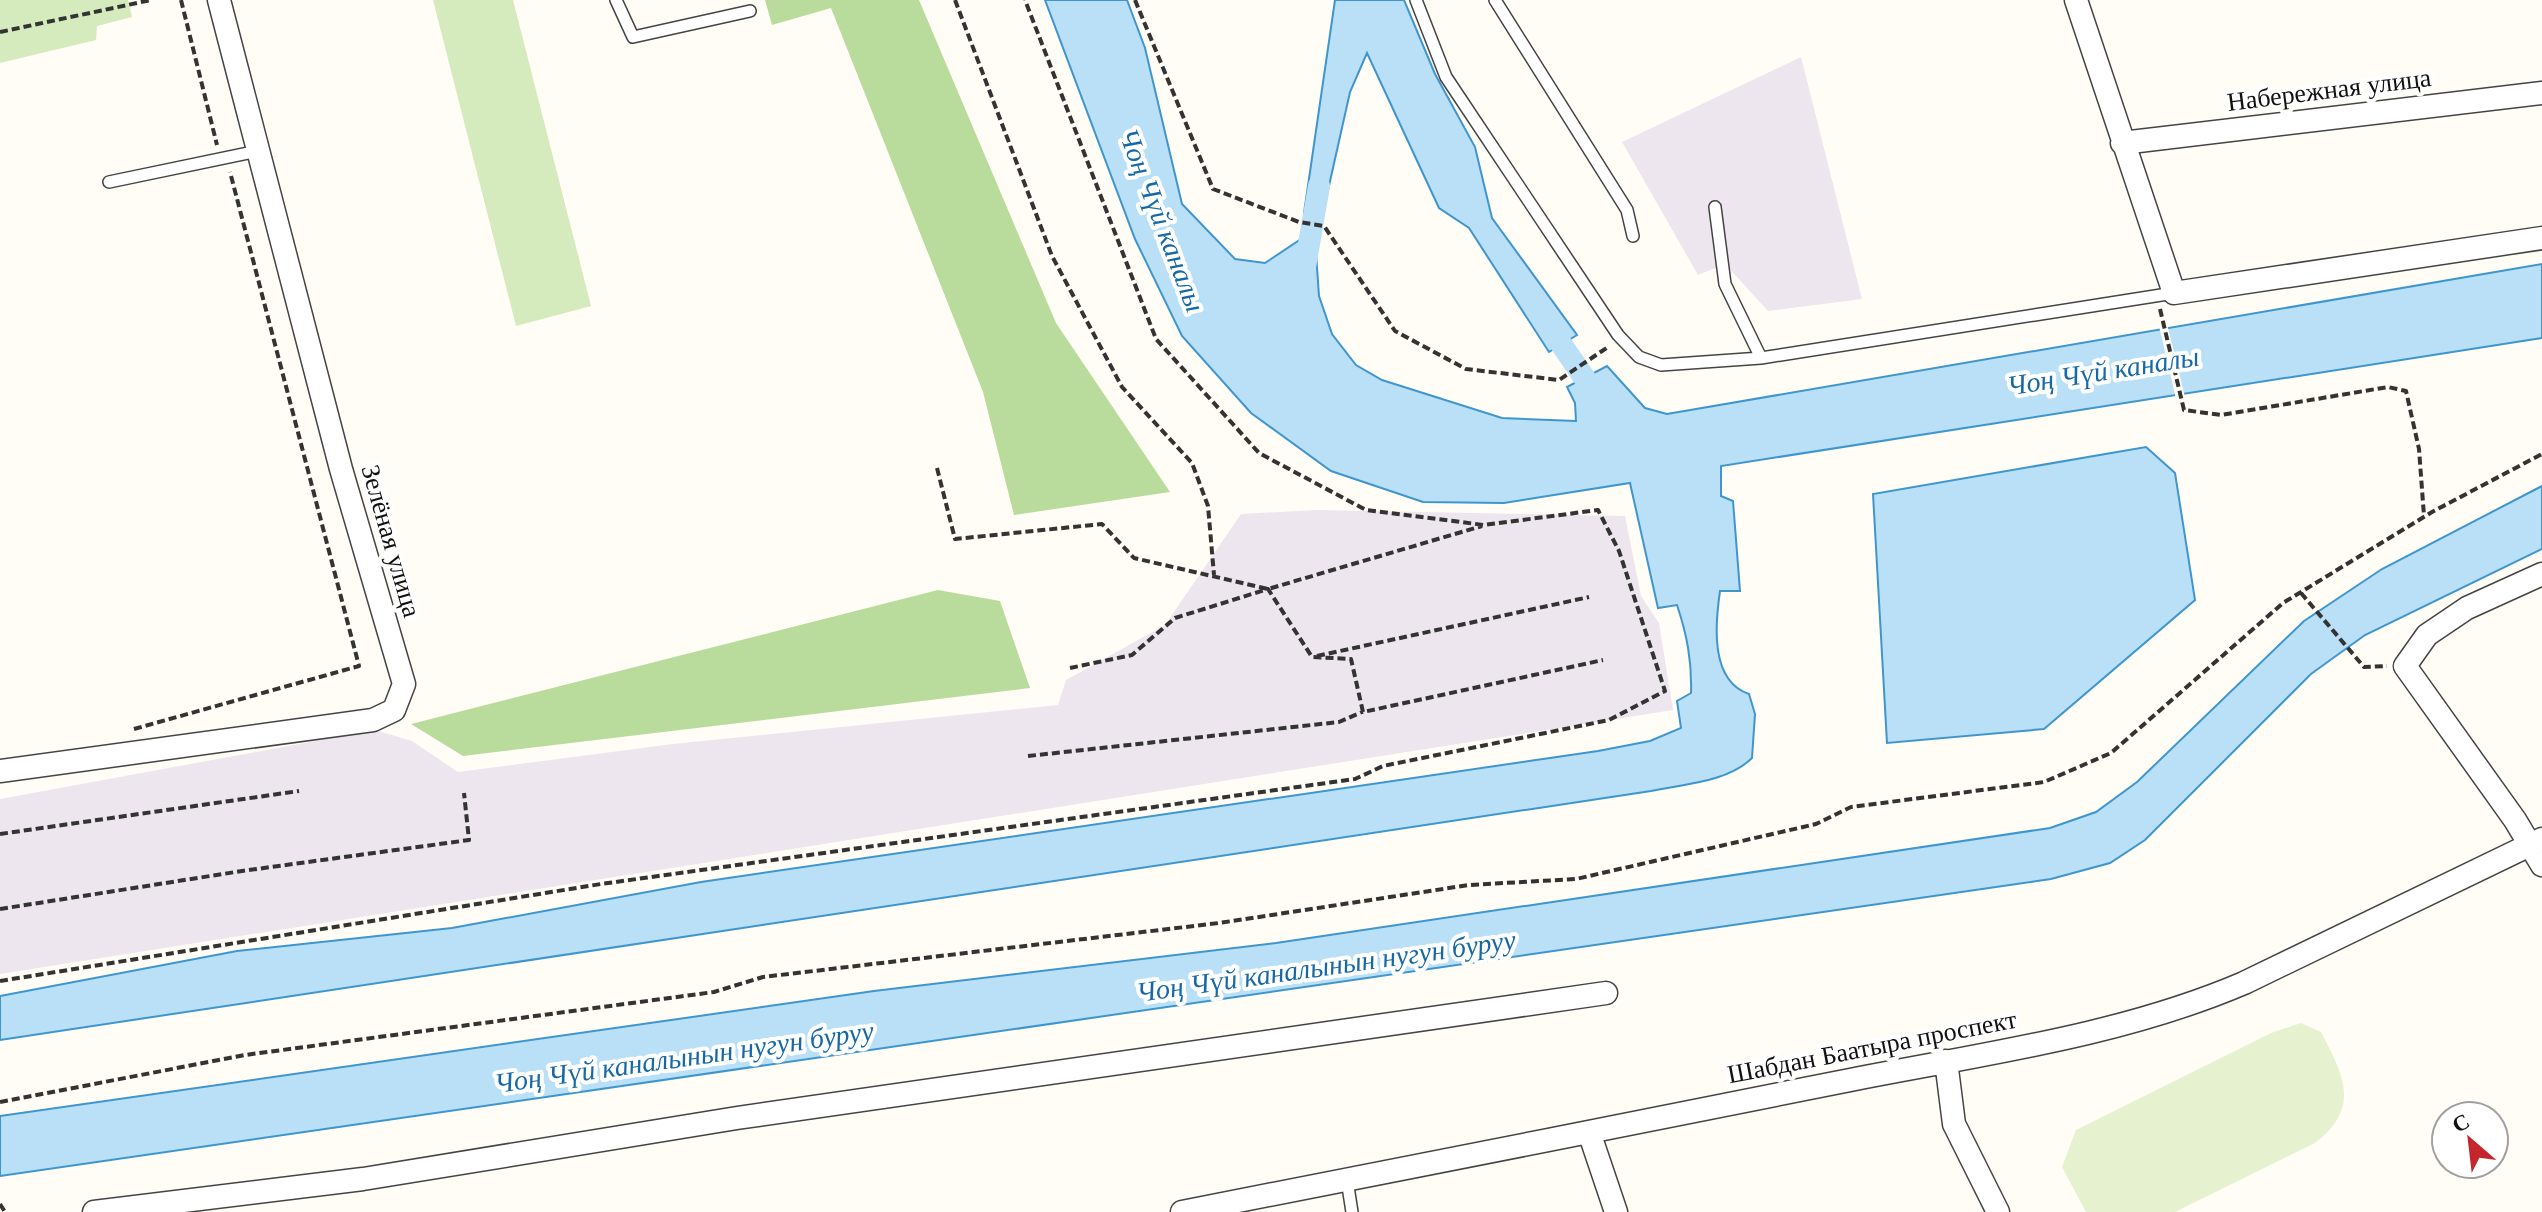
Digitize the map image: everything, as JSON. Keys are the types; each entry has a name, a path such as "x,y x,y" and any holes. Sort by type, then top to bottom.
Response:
{"street":[{"name":"Зелёная улица","path":"0,771 373,720 394,710 404,684 341,469 219,0"},
{"path":"2076,0 2122,143 2165,294 2542,238"},
{"name":"Набережная улица","path":"2122,143 2542,93"},
{"path":"2542,574 2467,608 2427,635 2405,666 2536,842 2542,865"},
{"name":"Шабдан Баатыра проспект","path":"1182,1212 1946,1061 2098,1028 2211,998 2536,842"},
{"path":"94,1212 363,1179 737,1118 1606,993"},
{"path":"1946,1061 1954,1124 1998,1212"},
{"path":"1589,1132 1616,1212"}],"lane":[{"path":"616,0 633,37 750,11"},
{"path":"1416,0 1446,77 1618,335 1639,357 1661,365 1761,358 2165,294"},
{"path":"1495,0 1627,210 1633,236"},
{"path":"109,182 258,151"},
{"path":"1715,207 1725,284 1761,358"},
{"path":"1347,1180 1352,1212"}],"path":[{"path":"0,32 151,0"},
{"path":"129,730 359,666 181,0"},
{"path":"955,0 1052,256 1122,387 1192,463 1208,506 1214,575"},
{"path":"1025,0 1156,339 1259,453 1366,510 1484,525"},
{"path":"1135,0 1213,189 1299,222 1324,226 1395,331 1466,369 1559,380 1602,354"},
{"path":"2165,294 2184,410 2221,415 2388,387 2406,391 2419,449 2424,517"},
{"path":"0,1102 245,1055 714,992 763,977 1219,923 1469,885 1576,879 1816,824 1851,807 2044,782 2111,753 2283,603 2424,517 2542,454"},
{"path":"937,468 955,539 1102,524 1134,558 1268,589 1312,657"},
{"path":"0,981 617,881 1355,779 1383,766 1609,720 1665,691 1619,551 1598,510 1484,525 1268,589 1175,618 1132,655 1070,668"},
{"path":"2301,593 2364,667"},
{"path":"1312,657 1589,597"},
{"path":"1312,657 1351,659 1363,712"},
{"path":"1028,756 1339,722 1363,712 1603,660"},
{"path":"0,834 299,791"},
{"path":"0,909 469,840 464,793"},
{"path":"0,1204 5,1212"}],"shaded area":[{"path":"1801,57 1862,299 1768,311 1725,264 1698,275 1622,142"},
{"path":"1317,510 1625,516 1641,596 1659,623 1673,710 0,974 0,799 375,730 412,741 458,772 673,744 1058,705 1066,680 1165,625 1241,514"}],"green space":[{"path":"0,0 128,0 132,17 97,26 96,40 0,63"},
{"path":"433,0 513,0 591,306 516,326"},
{"path":"765,0 919,0 1056,323 1170,492 1014,515 983,392 831,8 772,25"},
{"path":"938,590 1000,601 1030,688 463,756 411,724"},
{"path":"2301,1023 2321,1032 2336,1063 2344,1091 2339,1117 2315,1143 2175,1212 2086,1212 2062,1167 2076,1130 2271,1033"}],"water":[{"path":"1045,0 1127,0 1145,48 1182,204 1235,259 1265,263 1304,237 1315,239 1319,296 1332,334 1356,365 1382,380 1502,418 1576,421 1575,403 1567,387 1607,366 1645,408 1667,414 2542,264 2542,338 1721,466 1721,496 1733,501 1740,591 1720,591 1718,650 1727,677 1736,687 1749,694 1755,714 1752,758 1731,772 1705,781 0,1040 0,996 237,951 452,928 701,882 1598,751 1650,741 1681,728 1677,701 1691,693 1686,638 1677,605 1658,608 1630,483 1504,503 1423,502 1331,471 1251,413 1182,336 1135,239"},
{"path":"1335,0 1404,0 1435,74 1475,147 1492,218 1577,335 1549,352 1469,228 1439,208 1367,53 1350,92 1322,217 1304,213"},
{"path":"2146,447 2175,473 2195,600 2044,729 1887,743 1873,494"},
{"name":"Чоң Чүй каналынын нугун буруу","path":"2542,486 2542,549 2365,635 2311,674 2145,840 2110,863 2051,879 0,1176 0,1116 874,991 1276,943 2050,828 2096,812 2137,782 2304,621 2382,569"}],"pier":[{"path":"2167,324 2185,397 2176,399 2159,326"}],"waterway":[{"path":"1305,267 1319,186"},
{"name":"Чоң Чүй каналы","path":"1546,322 1601,402"}]}
